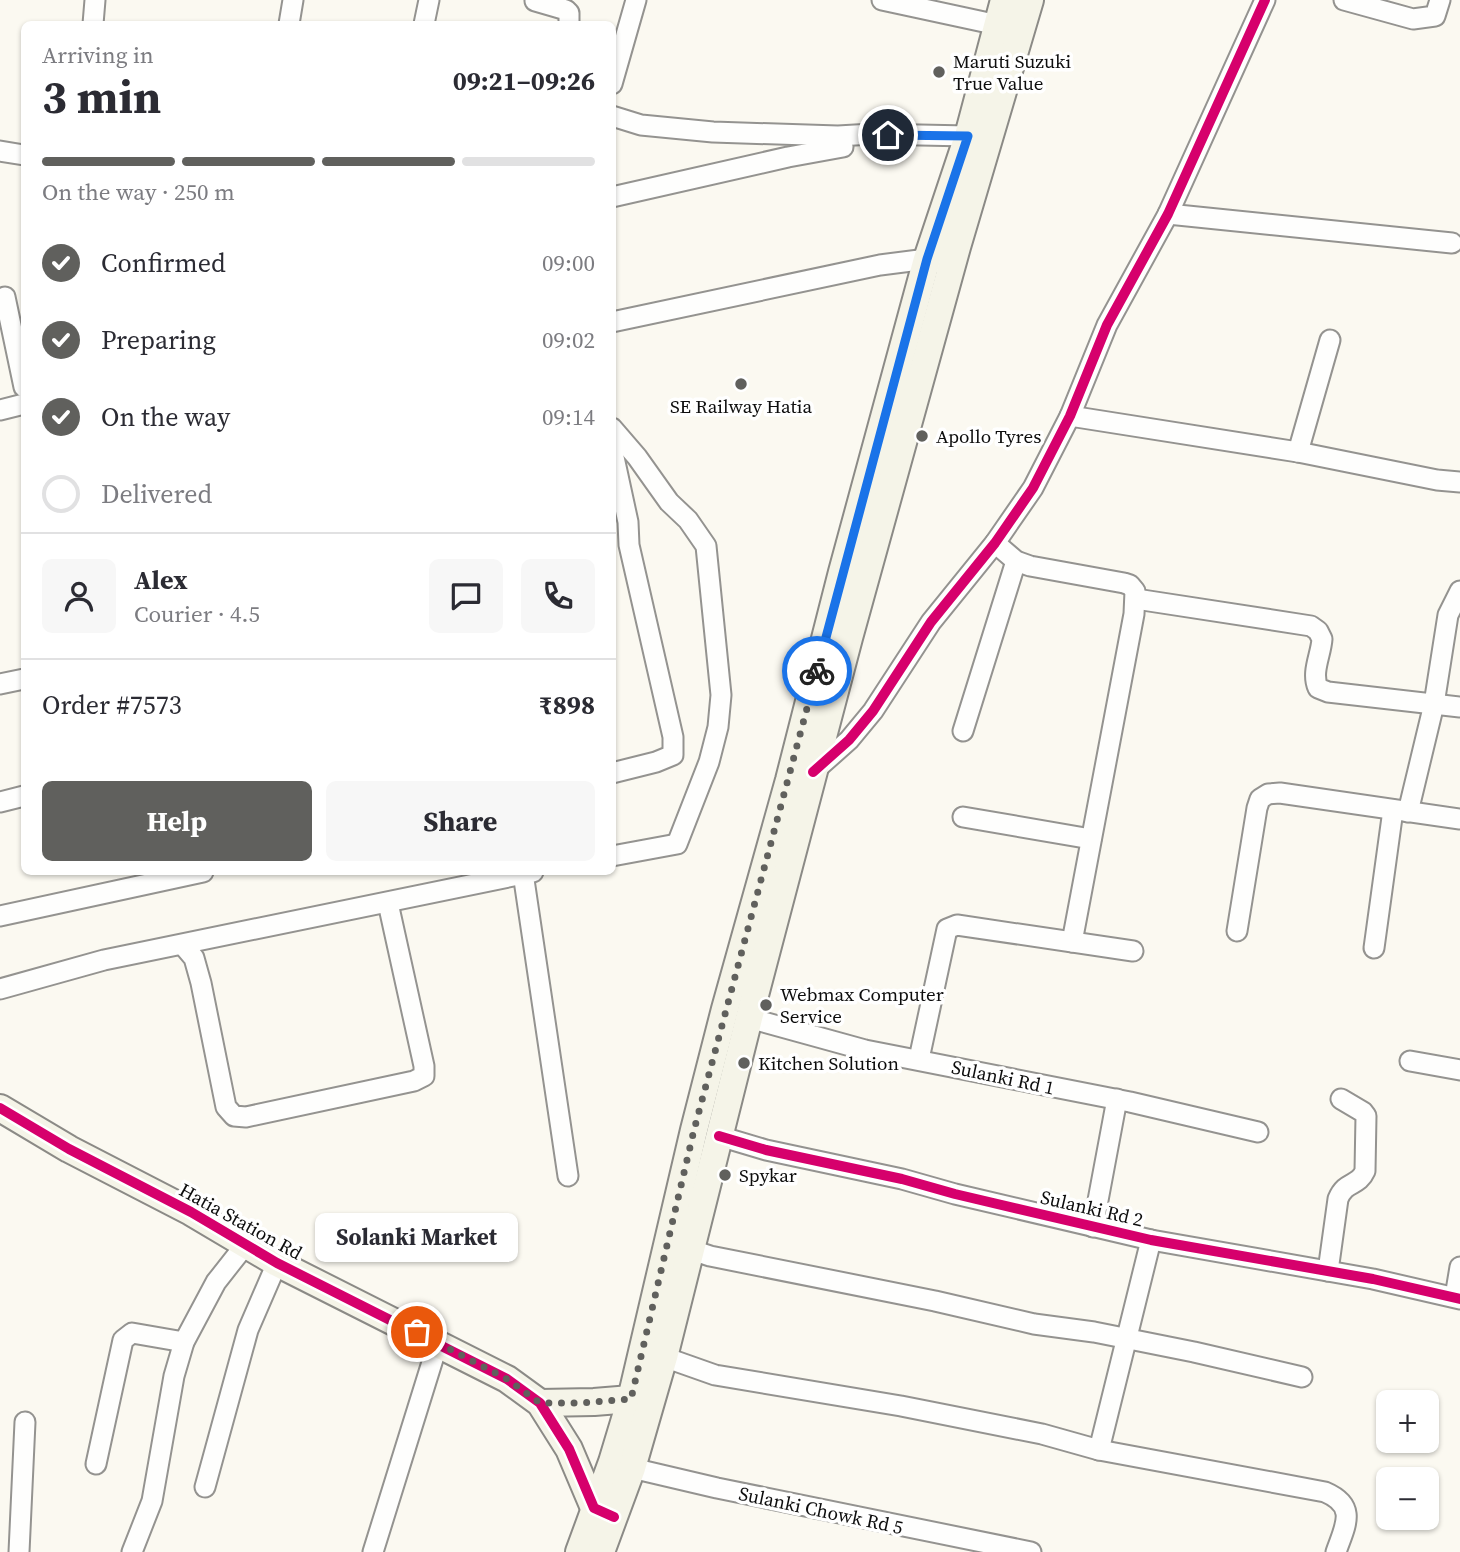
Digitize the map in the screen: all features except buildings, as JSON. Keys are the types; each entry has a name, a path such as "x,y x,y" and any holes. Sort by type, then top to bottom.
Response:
{"main road":[{"path":"579,1552 604,1513 641,1401 694,1130 842,572 939,262 1030,0"},
{"path":"641,1401 664,1357 692,1250 1001,12"},
{"name":"Hatia Station Rd","path":"0,1108 277,1263 507,1379 540,1403"},
{"path":"540,1403 641,1401"},
{"path":"540,1403 604,1513 601,1552"}],"street":[{"path":"93,21 94,0"},
{"path":"290,21 293,0"},
{"path":"425,21 429,0"},
{"path":"616,70 636,0"},
{"path":"882,0 1001,12"},
{"path":"813,772 849,740 873,711 931,622 995,543 1033,488 1070,416 1107,326 1168,214 1265,0"},
{"path":"1344,0 1413,19 1435,16 1440,3 1460,6"},
{"path":"536,1 566,10 569,13 569,21"},
{"path":"616,117 641,125 713,132 968,136"},
{"path":"616,196 843,147"},
{"path":"0,151 21,154"},
{"path":"1168,214 1452,243"},
{"path":"616,321 880,265 939,262"},
{"path":"21,293 2,297 21,375"},
{"path":"1298,452 1330,340"},
{"path":"0,410 21,405"},
{"path":"1070,416 1298,452 1437,480 1460,482"},
{"path":"616,433 637,457 668,502 688,520 706,546 721,695 718,727 709,762 677,844 616,855"},
{"path":"616,466 628,522 621,547 673,737 673,755 616,772"},
{"path":"995,543 1016,561 1045,570 1124,583 1135,591 1136,599 1072,942"},
{"path":"963,731 1016,561"},
{"path":"1374,948 1400,811 1434,704 1448,615 1460,590"},
{"path":"1136,599 1311,626 1318,631 1322,639 1315,681 1318,688 1328,692 1460,707"},
{"path":"0,684 21,680"},
{"path":"1237,931 1260,799 1268,794 1280,793 1460,819"},
{"path":"0,802 21,797"},
{"path":"963,817 1091,839"},
{"path":"0,916 140,878 172,875"},
{"path":"0,989 104,960 514,875"},
{"path":"528,875 568,1176"},
{"path":"183,945 194,958 226,1107 234,1116 246,1117 330,1100 414,1081 424,1076 388,903"},
{"path":"919,1059 947,929 950,926 1133,951"},
{"name":"Sulanki Rd 1","path":"749,1018 865,1050 1117,1099 1258,1132"},
{"path":"1410,1061 1460,1070"},
{"path":"1093,1227 1117,1099"},
{"path":"1328,1271 1338,1199 1342,1190 1362,1179 1365,1171 1366,1116 1341,1099"},
{"name":"Sulanki Rd 2","path":"719,1136 766,1150 902,1179 1151,1240 1328,1271 1459,1284"},
{"path":"1099,1450 1151,1240"},
{"path":"132,1552 152,1501 174,1376 184,1342 216,1282 246,1244"},
{"path":"692,1250 1034,1324 1194,1352 1302,1377"},
{"path":"205,1487 248,1330 277,1263"},
{"path":"96,1464 123,1340 132,1333 184,1342"},
{"path":"373,1552 438,1343"},
{"path":"664,1357 715,1375 901,1406 1042,1434 1099,1450 1325,1492 1337,1497 1346,1509 1347,1517 1336,1552"},
{"path":"19,1552 25,1422"},
{"name":"Sulanki Chowk Rd 5","path":"622,1465 856,1518 1031,1552"}],"cycle path":[{"path":"813,772 849,740 873,711 931,622 995,543 1033,488 1070,416 1107,325 1168,214 1265,0"},
{"path":"0,1108 69,1149 191,1212 277,1263 507,1379 540,1403 569,1449 594,1508 614,1517"},
{"path":"719,1136 766,1150 902,1179 1151,1240 1373,1279 1460,1299"}],"way so far":[{"path":"417,1332 507,1379 540,1403 631,1399 694,1130 817,671"}],"place":[{"name":"Maruti Suzuki True Value","path":"939,72"},
{"name":"SE Railway Hatia","path":"741,384"},
{"name":"Apollo Tyres","path":"922,436"},
{"name":"Webmax Computer Service","path":"766,1005"},
{"name":"Kitchen Solution","path":"744,1063"},
{"name":"Spykar","path":"725,1175"},
{"name":"Solanki Market","path":"417,1332"}],"route":[{"path":"817,671 927,259 968,136 888,135"}]}
